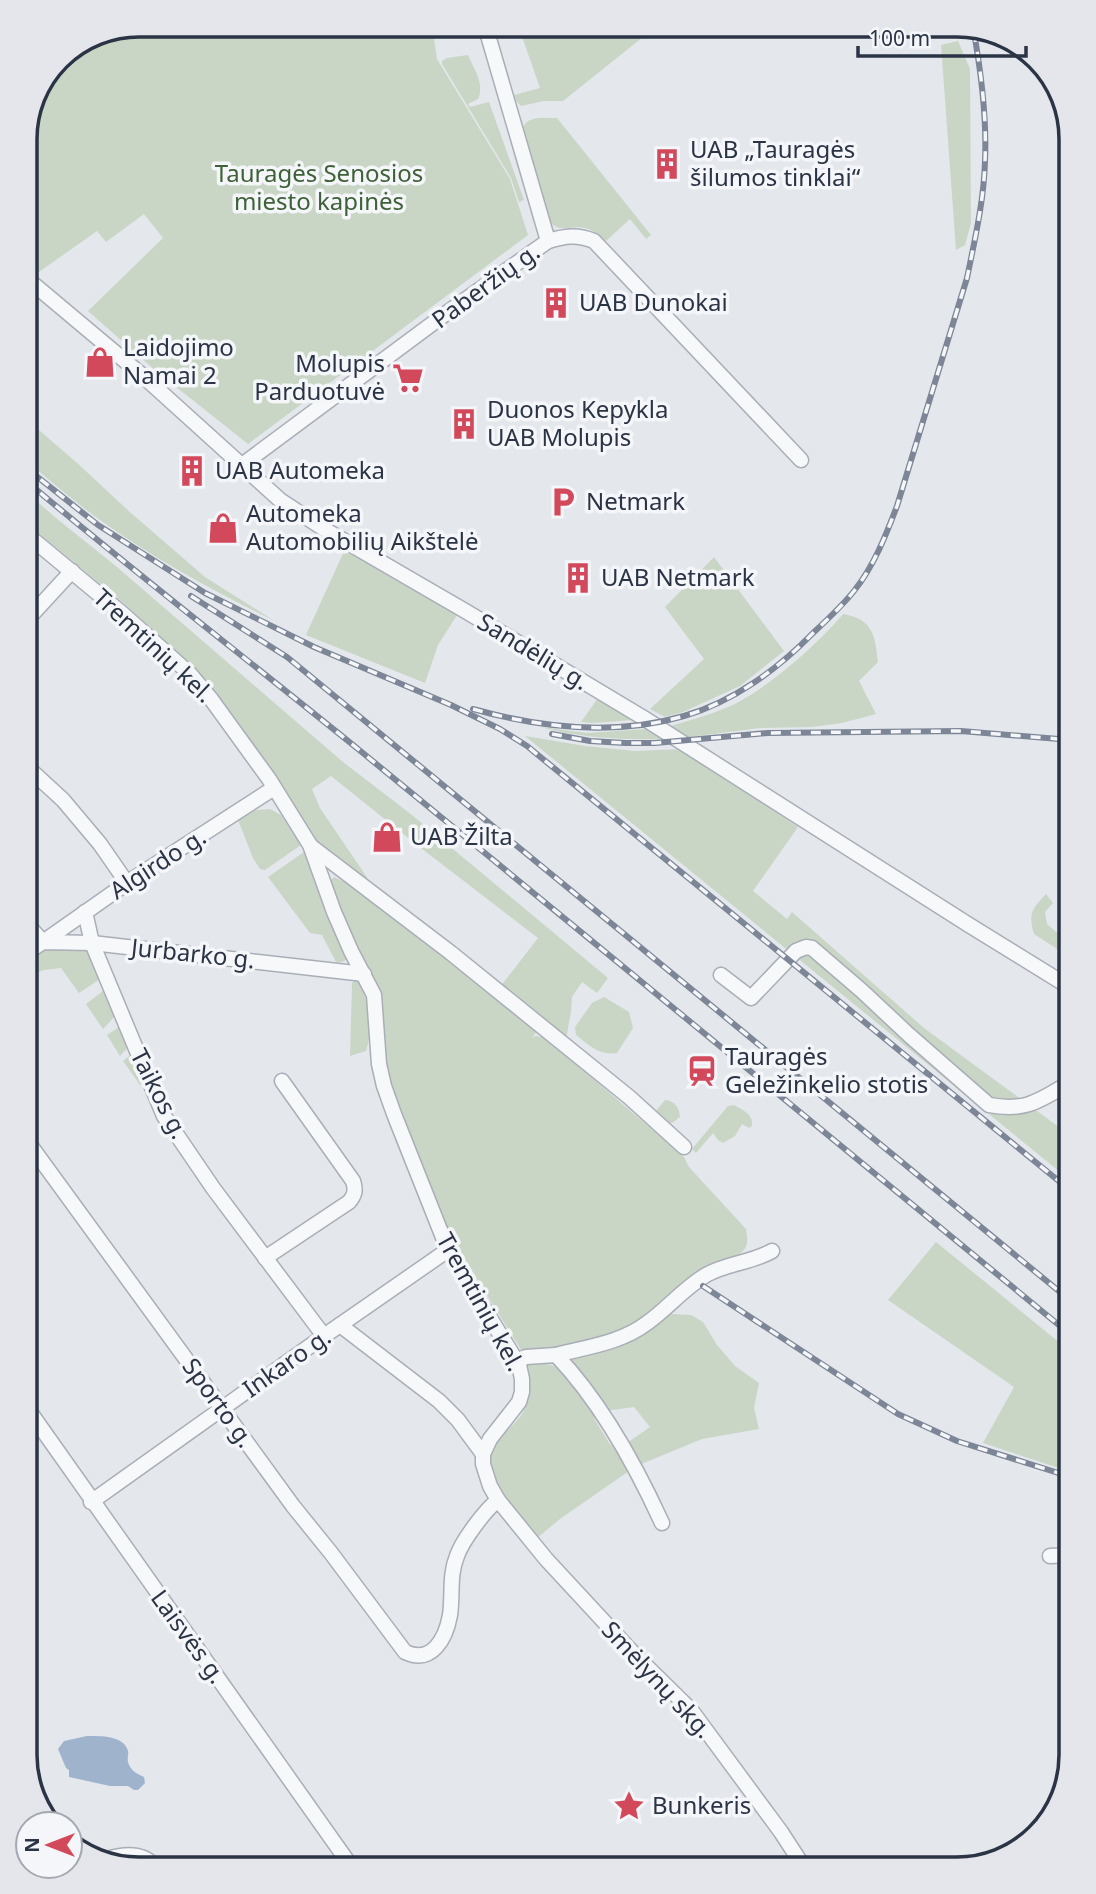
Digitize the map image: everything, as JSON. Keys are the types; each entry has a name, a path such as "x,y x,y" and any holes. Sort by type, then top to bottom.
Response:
{"street":[{"name":"Paberžių g.","path":"242,465 548,241 488,37"},
{"path":"548,241 566,235 583,237 594,242 801,460"},
{"name":"Sandėlių g.","path":"37,286 143,376 280,500 324,529 633,712 1059,980"},
{"name":"Tremtinių kel.","path":"37,543 190,674 233,728 310,845 351,951 374,995 379,1064 384,1086 448,1250 517,1361 522,1379 519,1402 483,1454"},
{"path":"37,609 72,571"},
{"path":"37,776 63,800 100,844 127,883"},
{"name":"Algirdo g.","path":"43,942 127,883 274,788"},
{"name":"Tremtinių kel.","path":"310,845 451,953 629,1097 684,1147"},
{"path":"324,884 329,871 342,870"},
{"name":"Taikos g.","path":"85,912 92,943 164,1116 324,1336"},
{"path":"37,935 43,942 37,946"},
{"name":"Jurbarko g.","path":"43,942 92,943 364,974"},
{"path":"721,975 751,999 796,951 812,948 989,1105 1004,1107 1035,1104 1059,1090"},
{"path":"265,1258 341,1208 354,1196 356,1189 282,1081"},
{"name":"Sporto g.","path":"37,1156 293,1506 405,1653 420,1657 430,1654 445,1630 450,1614 453,1567 458,1553 488,1507 498,1500"},
{"name":"Inkaro g.","path":"91,1502 448,1250"},
{"path":"517,1361 526,1357 556,1355 614,1340 633,1332 704,1276 726,1266 762,1257 772,1251"},
{"path":"340,1325 439,1401 458,1420 483,1454 485,1475 498,1500"},
{"path":"556,1355 592,1398 633,1465 662,1523"},
{"name":"Laisvės g.","path":"37,1424 344,1857"},
{"name":"Smėlynų skg.","path":"498,1500 546,1559 634,1654 691,1710 796,1857"},
{"path":"1050,1556 1059,1556"},
{"path":"122,1855 143,1857"}],"green space":[{"name":"Tauragės Senosios miesto kapinės","path":"434,37 437,59 510,179 528,235 248,444 156,371 88,311 163,238 144,214 106,242 97,231 39,272 37,270 37,132 40,113 56,80 89,50 106,42 126,38"},
{"path":"522,37 643,37 563,101 544,101 521,106 514,95 540,88"},
{"path":"958,41 970,69 971,223 965,245 956,250 941,45"},
{"path":"468,55 478,77 480,93 478,99 468,104 470,107 489,102 524,200 519,202 511,178 442,64 447,58"},
{"path":"557,118 651,235 646,239 630,219 606,241 588,229 559,228 551,223 523,127 533,119"},
{"path":"37,428 205,577 273,620 163,561 71,498 37,470"},
{"path":"37,501 343,762 412,815 608,978 597,993 582,982 572,997 566,1039 500,987 538,938 331,776 312,789 320,808 368,879 349,868 311,836 281,784 214,690 127,606 37,532"},
{"path":"345,549 457,615 438,645 425,683 306,635"},
{"path":"714,557 784,651 740,686 683,712 665,717 650,709 704,659 665,607"},
{"path":"843,614 861,620 874,636 878,662 859,681 876,714 812,727 760,728 689,737 671,726 721,710 758,690 805,653"},
{"path":"598,698 633,720 581,722"},
{"path":"540,727 587,733 647,729 665,739 602,738"},
{"path":"525,736 635,751 682,749 798,827 753,891 787,919 792,912 924,1028 1059,1127 1059,1171"},
{"path":"270,809 281,815 301,845 265,870 260,869 253,858 238,820 256,810"},
{"path":"304,852 319,888 327,917 346,954 346,960 342,962 336,962 322,935 310,933 268,877"},
{"path":"334,877 355,887 537,1031 532,1038 542,1037 555,1046 684,1157 689,1167 746,1229 747,1244 743,1251 647,1319 614,1335 540,1350 521,1350 454,1242 420,1168 387,1073 377,986 343,920 331,885"},
{"path":"1046,894 1053,903 1045,912 1047,924 1059,934 1059,950 1034,934 1031,921 1037,904"},
{"path":"47,948 87,950 100,979 79,993 61,968 37,973 37,954"},
{"path":"359,980 368,1006 370,1033 366,1051 350,1056 352,983"},
{"path":"103,991 115,1016 103,1029 86,1004"},
{"path":"604,997 629,1012 633,1028 617,1053 600,1051 576,1035 575,1027 592,1003"},
{"path":"119,1027 128,1047 120,1056 107,1035"},
{"path":"132,1054 144,1083 140,1085 123,1061"},
{"path":"665,1100 674,1103 679,1110 680,1117 672,1123 662,1120 656,1111"},
{"path":"734,1105 750,1116 752,1126 749,1128 742,1124 735,1136 723,1143 713,1133 696,1153 692,1149 728,1106"},
{"path":"936,1242 1059,1342 1059,1468 983,1443 1014,1387 888,1300"},
{"path":"672,1314 691,1315 703,1322 717,1345 735,1366 759,1383 754,1408 759,1429 702,1439 639,1465 627,1443 650,1427 634,1407 605,1411 570,1361 571,1358"},
{"path":"536,1361 554,1366 572,1381 593,1410 595,1420 629,1471 537,1538 500,1487 491,1465 492,1450 524,1411 528,1391 527,1364"}],"water":[{"path":"87,1736 110,1737 122,1742 128,1751 130,1767 144,1777 145,1783 138,1790 134,1790 128,1786 110,1786 69,1777 69,1770 58,1749 64,1741"}],"railway":[{"path":"473,709 551,725 605,728 684,716 720,702 770,671 834,613 861,581 879,550 897,506 967,278 979,220 984,176 983,94 975,39"},
{"path":"37,477 98,525 205,593 314,647 451,705 500,729 527,746 1059,1181"},
{"path":"37,490 358,749 1059,1325"},
{"path":"191,596 287,657 1059,1291"},
{"path":"552,734 590,741 625,743 768,733 961,731 1059,739"},
{"path":"703,1286 898,1414 957,1441 1059,1473"}],"place":[{"name":"UAB „Tauragės šilumos tinklai“","path":"667,164"},
{"name":"UAB Dunokai","path":"556,303"},
{"name":"Laidojimo Namai 2","path":"100,362"},
{"name":"Molupis Parduotuvė","path":"408,378"},
{"name":"Duonos Kepykla UAB Molupis","path":"464,424"},
{"name":"UAB Automeka","path":"192,471"},
{"name":"Netmark","path":"563,502"},
{"name":"Automeka Automobilių Aikštelė","path":"223,528"},
{"name":"UAB Netmark","path":"578,578"},
{"name":"UAB Žilta","path":"387,837"},
{"name":"Tauragės Geležinkelio stotis","path":"702,1071"},
{"name":"Bunkeris","path":"629,1806"}]}
